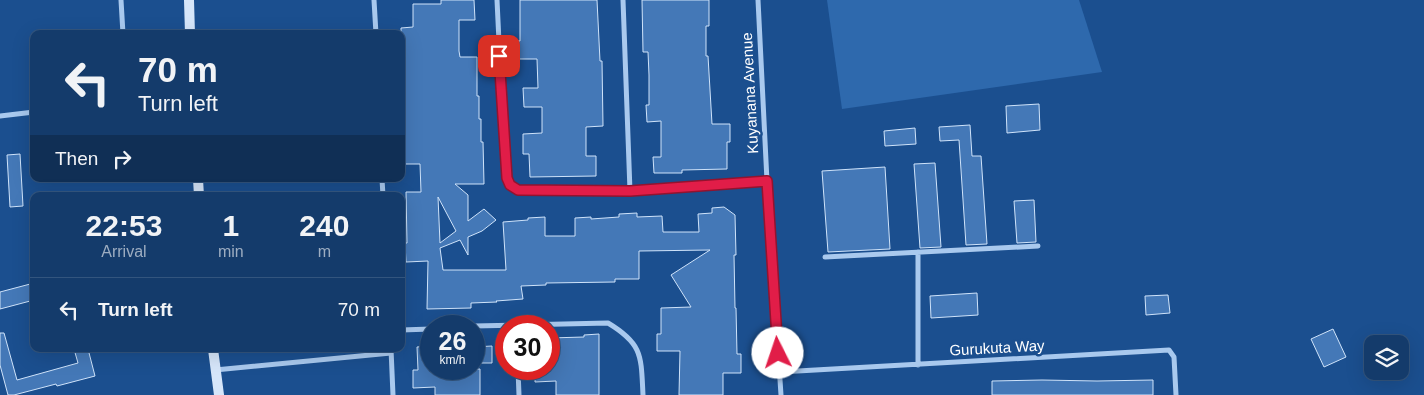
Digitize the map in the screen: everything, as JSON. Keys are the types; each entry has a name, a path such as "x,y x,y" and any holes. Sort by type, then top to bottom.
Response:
{"main road":[{"path":"189,0 190,30"},
{"path":"213,352 219,395"}],"street":[{"path":"121,0 123,30"},
{"path":"374,0 376,30"},
{"path":"496,0 505,168 510,185 518,190 630,191 767,181"},
{"path":"623,0 630,191"},
{"name":"Kuyanana Avenue","path":"758,0 767,181 781,395"},
{"path":"0,116 30,112"},
{"path":"825,257 1038,246"},
{"path":"918,252 918,364"},
{"path":"560,324 608,323 626,334 639,351 643,395"},
{"path":"405,330 420,329"},
{"name":"Gurukuta Way","path":"780,372 1169,350 1174,357 1176,395"},
{"path":"215,370 382,352"},
{"path":"391,352 393,395"},
{"path":"518,380 519,395"}],"shaded area":[{"path":"827,0 1079,0 1102,72 842,109"}],"building":[{"path":"441,0 474,0 475,20 459,20 459,51 460,57 477,57 477,96 479,96 479,119 481,119 481,142 483,142 484,184 455,184 468,195 468,221 484,209 496,220 482,231 468,237 468,255 460,240 440,248 443,270 506,270 503,222 545,217 545,236 575,236 575,218 619,217 619,214 637,213 637,217 662,216 663,232 699,232 698,214 712,213 712,208 724,207 735,215 735,308 737,354 741,354 741,373 723,373 723,395 679,395 680,351 657,351 657,334 661,334 661,308 691,307 671,275 710,250 639,251 639,279 615,279 615,282 546,283 546,285 521,286 523,299 471,303 471,308 427,309 428,261 406,262 405,243 407,243 406,192 421,192 420,164 405,164 405,30 401,30 401,28 413,27 413,4 441,4","holes":["438,197 456,231 440,243"]},
{"path":"520,0 597,0 600,61 602,61 603,126 586,127 586,156 596,156 596,176 530,177 529,154 523,154 523,134 542,133 542,107 524,107 523,88 538,88 537,59 518,59"},
{"path":"642,0 709,0 709,26 706,26 706,56 708,56 712,124 730,124 730,142 727,142 727,169 682,170 682,173 654,173 653,157 661,157 661,121 647,122 646,105 649,105 649,75 648,52 643,52"},
{"path":"1039,104 1040,130 1007,133 1006,106"},
{"path":"970,125 972,156 981,156 987,244 966,245 959,140 940,141 939,127"},
{"path":"915,128 916,144 885,146 884,131"},
{"path":"20,154 23,206 10,207 7,155"},
{"path":"935,163 941,247 920,248 914,164"},
{"path":"885,167 890,249 828,252 822,171"},
{"path":"1034,200 1036,242 1017,243 1014,201"},
{"path":"30,284 30,301 0,309 0,292"},
{"path":"977,293 978,315 931,318 930,296"},
{"path":"1168,295 1170,313 1146,315 1145,296"},
{"path":"1333,329 1346,357 1324,367 1311,339"},
{"path":"0,333 4,333 17,380 78,363 75,352 89,352 95,376 57,386 56,384 8,395 0,365"},
{"path":"599,334 599,395 556,395 556,381 535,382 535,380 560,380 560,338 584,337 584,335"},
{"path":"485,346 492,346 492,363 485,363"},
{"path":"417,347 420,347 420,380 480,380 480,395 435,395 435,387 413,388 413,370 418,370"},
{"path":"1153,380 1153,395 992,395 992,381"}],"route":[{"path":"499,56 505,168 510,185 518,190 630,191 767,181 778,353"}]}
